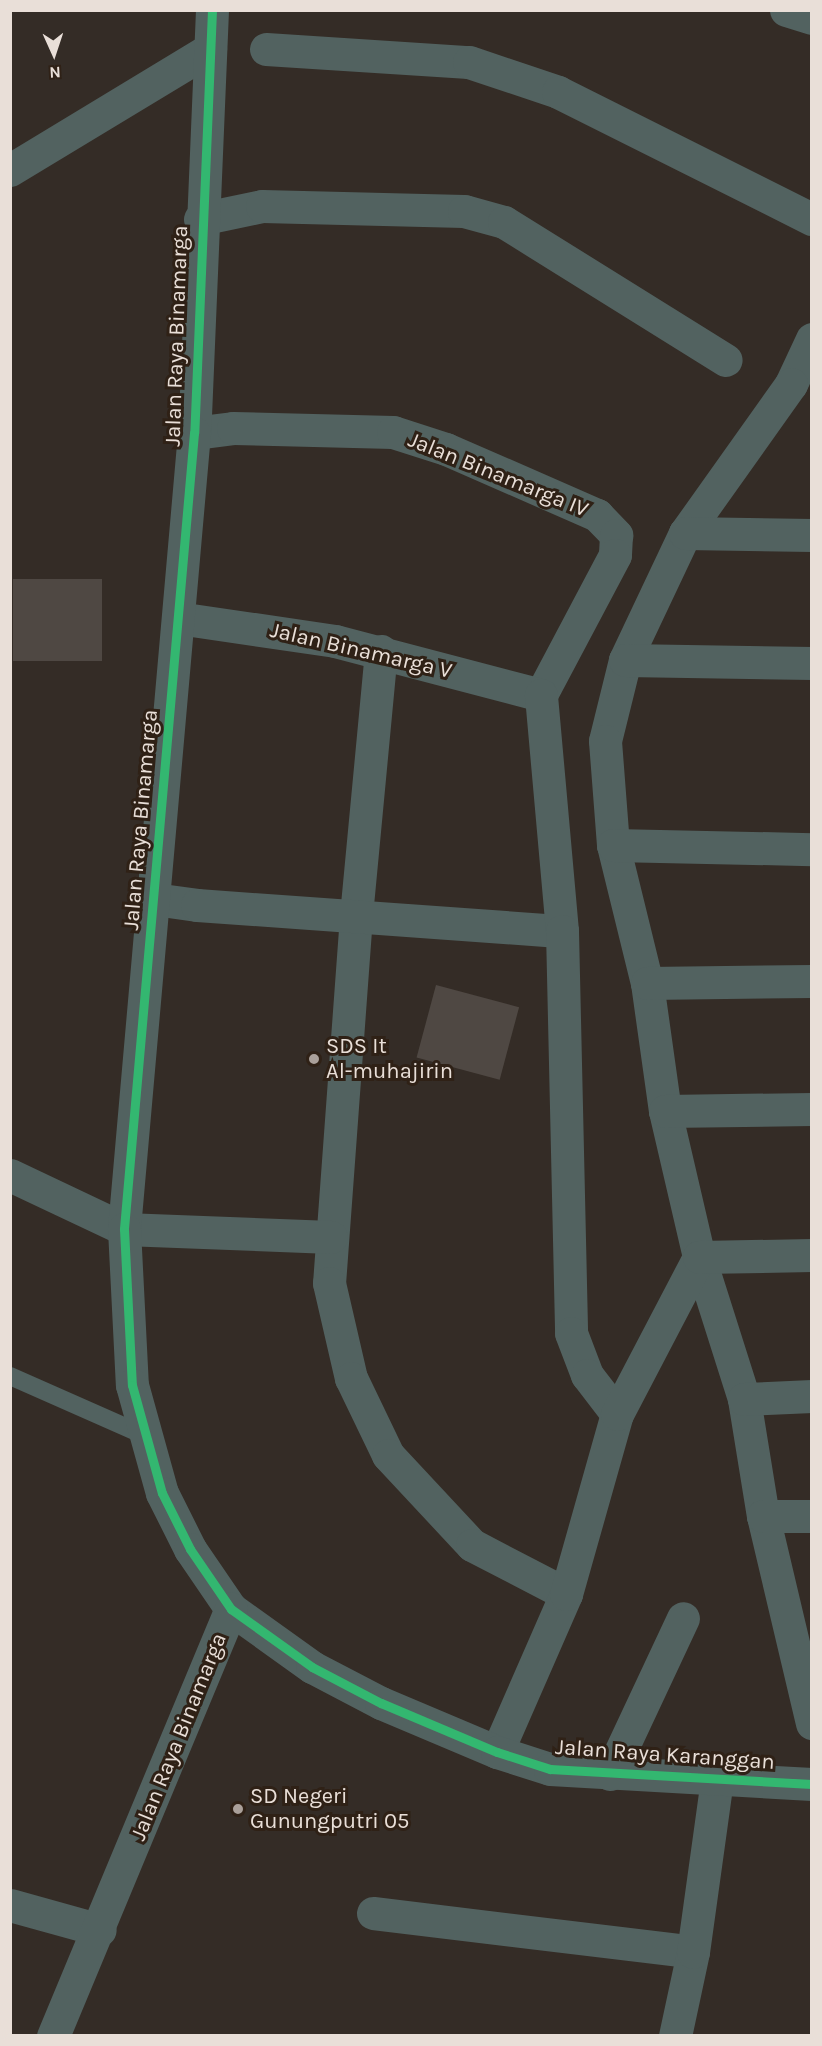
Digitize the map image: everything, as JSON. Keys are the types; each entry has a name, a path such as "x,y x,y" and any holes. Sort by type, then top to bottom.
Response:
{"street":[{"name":"Jalan Raya Binamarga","path":"53,2036 100,1930 231,1608 190,1549 162,1493 144,1435 132,1385 124,1229 194,433 201,219 212,10"},
{"path":"786,10 812,18"},
{"path":"10,170 210,50"},
{"path":"266,50 469,62 558,92 812,219"},
{"path":"201,219 262,206 464,211 504,222 726,360"},
{"path":"812,339 801,384 685,533 625,660 605,741 613,845 646,984 665,1111 699,1257 744,1399 763,1516 804,1658 812,1723"},
{"name":"Jalan Binamarga IV","path":"194,433 255,428 393,432 446,449 597,515 616,535 615,555 541,695"},
{"path":"685,533 812,535"},
{"name":"Jalan Binamarga V","path":"178,618 211,620 381,651 541,695"},
{"path":"381,651 356,916 329,1283 351,1378 388,1455 472,1545 566,1594"},
{"path":"625,660 812,663"},
{"path":"541,695 562,931 571,1333 587,1375 617,1414"},
{"path":"613,845 812,849"},
{"path":"154,898 197,905 562,931"},
{"path":"646,984 812,981"},
{"path":"665,1111 812,1109"},
{"path":"10,1174 124,1229 331,1237"},
{"path":"699,1257 812,1255"},
{"path":"497,1752 566,1594 617,1414 699,1257"},
{"path":"744,1399 812,1396"},
{"path":"763,1516 812,1516"},
{"name":"Jalan Raya Karanggan","path":"231,1608 312,1667 381,1703 497,1752 550,1769 812,1784"},
{"path":"610,1774 683,1618"},
{"path":"675,2036 693,1952 717,1780"},
{"path":"10,1905 100,1930"},
{"path":"373,1913 693,1952"}],"lane":[{"path":"10,1376 144,1435"}],"building":[{"path":"13,579 102,579 102,661 13,661"},
{"path":"436,985 519,1007 500,1080 417,1057"}],"cycle path":[{"path":"212,10 194,433 124,1229 132,1385 162,1493 190,1549 231,1609 312,1667 381,1703 497,1752 550,1769 812,1784"}],"place":[{"name":"SDS It Al-muhajirin","path":"314,1059"},
{"name":"SD Negeri Gunungputri 05","path":"238,1809"}]}
